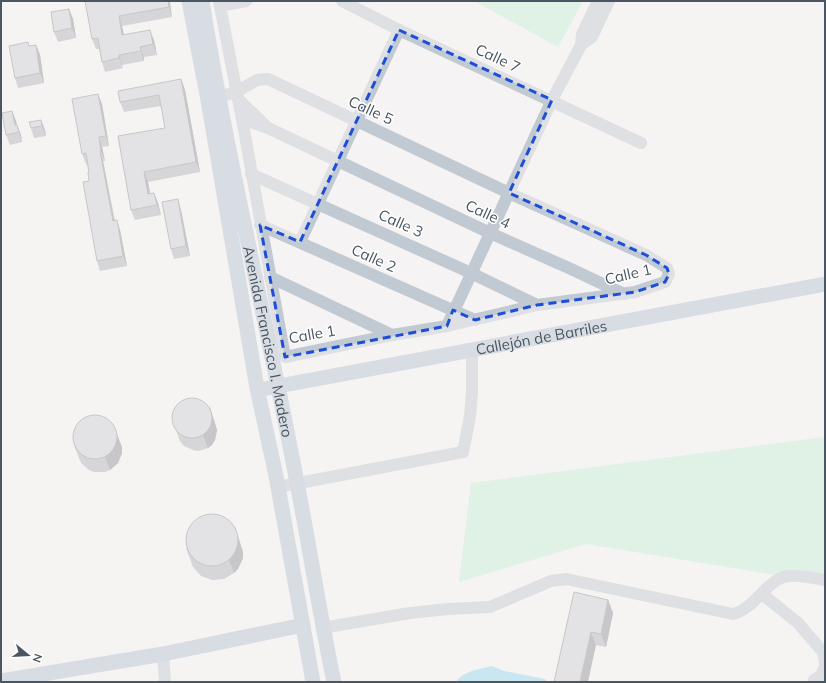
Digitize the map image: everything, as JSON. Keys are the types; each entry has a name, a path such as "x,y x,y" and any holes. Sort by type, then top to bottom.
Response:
{"main road":[{"name":"Avenida Francisco I. Madero","path":"189,1 213,99 277,387 297,483 322,628 334,682"},
{"name":"Avenida Francisco I. Madero","path":"202,1 213,99 257,388 278,487 314,682"},
{"name":"Callejón de Barriles","path":"257,388 277,387 825,284"},
{"path":"1,681 20,680 163,654 303,625"}],"street":[{"path":"219,3 246,1"},
{"name":"Calle 7","path":"342,1 399,30 552,100 641,143"},
{"path":"447,326 552,100 581,45 582,34 598,1"},
{"path":"581,45 592,37 609,1"},
{"name":"Calle 1","path":"219,3 242,119 260,225 285,356 447,326 536,305 634,292 665,282 669,274"},
{"path":"300,242 399,30"},
{"name":"Calle 5","path":"213,99 237,96 257,80 268,79 646,256 667,268 669,274"},
{"name":"Calle 4","path":"237,96 268,128"},
{"name":"Calle 4","path":"242,119 268,128 490,233 624,294"},
{"name":"Calle 3","path":"251,174 319,203 471,273 536,305"},
{"name":"Calle 2","path":"260,225 474,320"},
{"path":"270,277 392,335"},
{"path":"278,487 463,452 470,416 472,393 472,350"},
{"path":"322,628 410,613 490,607 551,581 566,579 733,614 741,612 773,583 787,576 825,580"},
{"path":"762,594 798,623 823,652 825,663"},
{"path":"163,654 165,682"},
{"path":"814,682 814,680 821,676 825,666"}],"highlighted area":[{"path":"399,30 552,100 509,193 646,255 667,268 669,274 665,282 635,292 537,305 475,320 453,310 447,326 285,357 260,225 300,242"}],"green space":[{"path":"474,1 583,1 558,47"},
{"path":"825,437 825,583 586,544 459,582 471,483"}],"water":[{"path":"492,666 504,671 545,679 547,682 456,682 467,673"}],"building":[{"path":"85,1 168,1 169,7 119,16 122,35 150,30 153,44 140,47 141,51 119,55 119,58 102,62 98,38 92,39"},
{"path":"69,9 72,28 54,32 51,12"},
{"path":"28,42 29,46 36,45 40,73 15,78 9,46"},
{"path":"181,79 196,162 144,172 148,194 154,193 157,205 131,210 118,136 165,128 159,95 120,102 118,91"},
{"path":"98,94 106,136 99,137 100,151 113,221 117,220 123,256 97,261 83,182 89,181 89,172 86,153 82,154 72,99"},
{"path":"12,111 15,125 17,125 19,132 6,135 2,113"},
{"path":"41,120 42,126 31,128 29,122"},
{"path":"178,199 186,246 171,249 162,202"},
{"path":"192,398 200,400 206,404 210,410 212,418 210,426 206,432 200,436 192,438 184,436 178,432 174,426 172,418 174,410 178,404 184,400"},
{"path":"91,415 99,415 111,421 117,433 117,441 111,453 99,459 91,459 79,453 73,441 73,433 79,421"},
{"path":"207,514 217,514 231,521 238,535 238,545 231,559 217,566 207,566 197,562 190,555 186,545 186,535 190,525 197,518"},
{"path":"574,592 608,600 601,634 591,632 580,682 554,682"}]}
